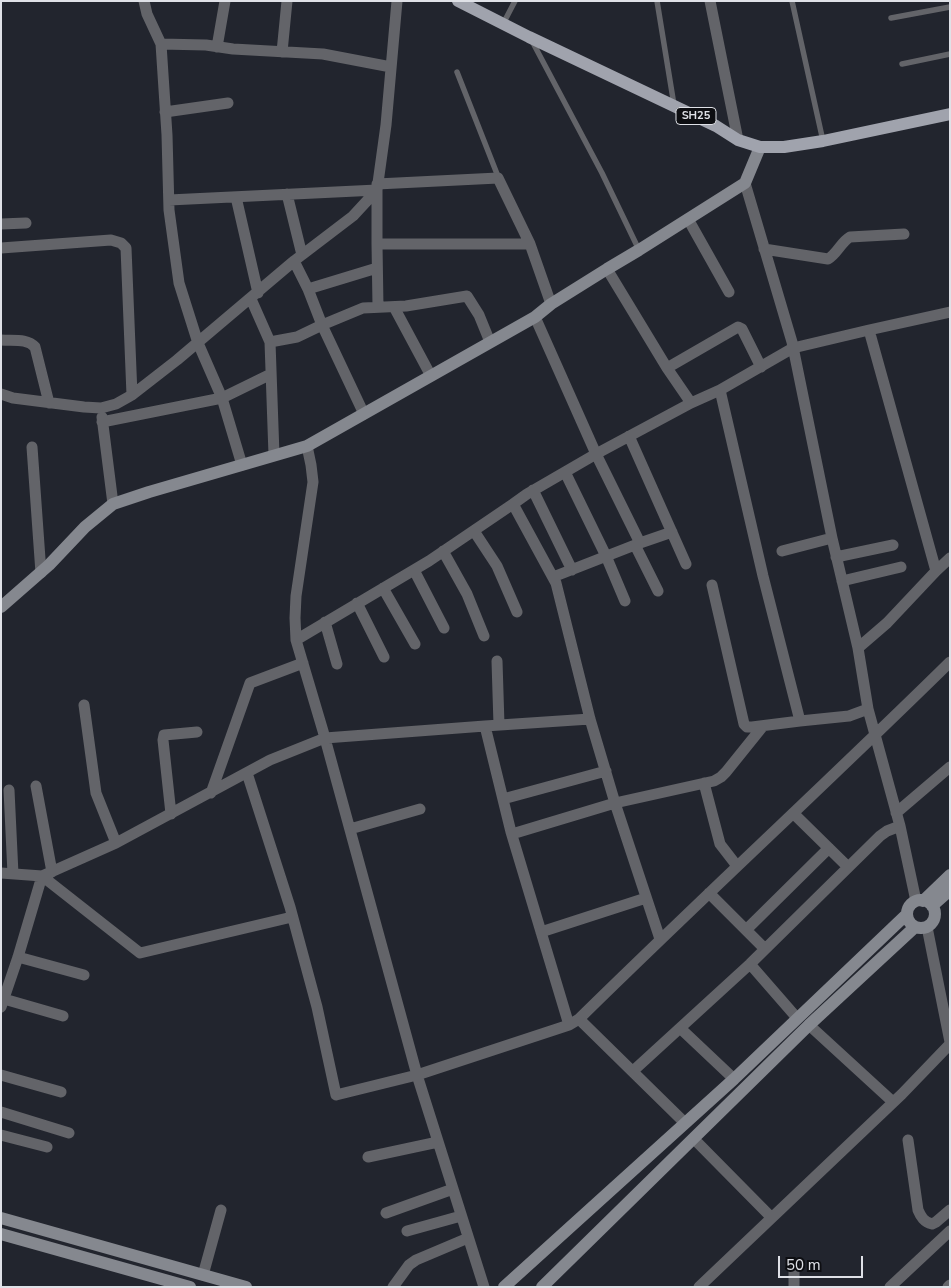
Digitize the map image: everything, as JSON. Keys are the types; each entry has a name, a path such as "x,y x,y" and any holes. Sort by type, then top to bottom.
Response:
{"main road":[{"name":"SH25","path":"458,1 716,126 738,140 760,146 784,147 823,141 950,114"}],"street":[{"path":"144,1 147,14 160,44 167,135 169,210 180,283 198,343 222,398 242,465"},
{"path":"217,47 225,1"},
{"path":"282,52 287,1"},
{"path":"378,307 377,187 386,125 397,1"},
{"path":"710,1 738,140"},
{"path":"160,44 206,45 324,54 391,67"},
{"path":"165,112 228,103"},
{"path":"1,607 41,572 112,504 307,446 534,317 551,304 744,183 760,146"},
{"path":"169,200 287,194 496,178 499,180 530,244 551,304"},
{"path":"542,1287 809,1025 921,927 933,920 934,910 924,903 896,813 868,709 858,648 836,557 793,348 744,183"},
{"path":"2,395 49,403 101,408 116,404 132,395 198,343 298,258 354,216 377,187"},
{"path":"287,194 298,258 308,289 322,325 364,414"},
{"path":"236,197 254,296 270,342 274,456"},
{"path":"688,219 729,292"},
{"path":"1,224 26,224"},
{"path":"764,249 828,259 850,237 904,234"},
{"path":"1,248 111,240 122,243 126,248 132,395"},
{"path":"377,244 530,244"},
{"path":"308,289 377,268"},
{"path":"607,269 667,368 691,403"},
{"path":"270,342 297,337 363,308 406,306 467,296 479,315 490,342"},
{"path":"394,307 431,376"},
{"path":"296,640 444,552 533,490 629,436 720,390 793,348 950,312"},
{"path":"534,317 658,591"},
{"path":"667,368 738,327 742,329 761,367"},
{"path":"869,330 936,571"},
{"path":"1,340 26,341 35,347 49,403"},
{"path":"102,422 222,398 271,374"},
{"path":"720,390 763,576 800,721"},
{"path":"101,408 112,504"},
{"path":"629,436 686,564"},
{"path":"307,446 313,482 296,596 296,640 325,738 417,1075 484,1287"},
{"path":"32,447 41,572"},
{"path":"565,472 606,556 625,601"},
{"path":"533,490 572,570"},
{"path":"513,504 553,577 590,718 615,803 660,939"},
{"path":"474,531 497,566 517,612"},
{"path":"553,577 672,532"},
{"path":"782,550 832,538"},
{"path":"836,557 893,545"},
{"path":"444,552 467,594 484,636"},
{"path":"858,648 887,623 950,558"},
{"path":"842,581 901,567"},
{"path":"414,570 444,628"},
{"path":"712,585 744,724 747,727 849,716 868,709"},
{"path":"383,588 415,644"},
{"path":"357,603 384,657"},
{"path":"325,622 337,664"},
{"path":"497,661 499,725"},
{"path":"211,792 250,683 303,663"},
{"path":"247,773 292,918 317,1007 336,1096 417,1075 574,1022 949,664"},
{"path":"84,705 96,794 116,843"},
{"path":"1,873 47,874 116,843 270,760 325,738 590,718"},
{"path":"485,726 512,834 541,932 574,1022 633,1071 685,1123"},
{"path":"512,834 615,803 721,778 763,726"},
{"path":"171,814 164,736 196,732"},
{"path":"896,813 950,767"},
{"path":"503,799 606,771"},
{"path":"704,783 720,844 737,866"},
{"path":"36,786 47,874 3,1003 63,1016"},
{"path":"9,790 13,874"},
{"path":"350,829 420,809"},
{"path":"793,813 848,867"},
{"path":"633,1071 750,964 880,836 900,826"},
{"path":"746,930 830,848"},
{"path":"47,874 140,953 292,918"},
{"path":"924,903 950,875"},
{"path":"699,1287 893,1102 950,1043 921,927 908,919 907,914 909,906 924,903 950,890"},
{"path":"709,893 765,949"},
{"path":"541,932 646,898"},
{"path":"504,1287 734,1078 907,914"},
{"path":"18,957 84,975"},
{"path":"750,964 797,1018"},
{"path":"809,1025 893,1102"},
{"path":"680,1028 734,1078"},
{"path":"1,1075 61,1092"},
{"path":"1,1112 69,1133"},
{"path":"1,1135 47,1147"},
{"path":"694,1139 771,1217"},
{"path":"666,1140 679,1153"},
{"path":"908,1140 918,1210 925,1222 932,1224 950,1210"},
{"path":"368,1157 438,1142"},
{"path":"386,1212 453,1189"},
{"path":"203,1275 221,1210"},
{"path":"407,1231 461,1216"},
{"path":"1,1218 246,1287"},
{"path":"890,1287 950,1231"},
{"path":"1,1234 190,1287"},
{"path":"393,1287 409,1265 416,1260 468,1238"},
{"path":"794,1269 794,1287"}],"lane":[{"path":"503,24 515,1"},
{"path":"657,1 674,106"},
{"path":"792,1 823,141"},
{"path":"891,18 950,7"},
{"path":"529,37 602,173 639,250"},
{"path":"902,64 950,54"},
{"path":"457,72 499,180"}]}
